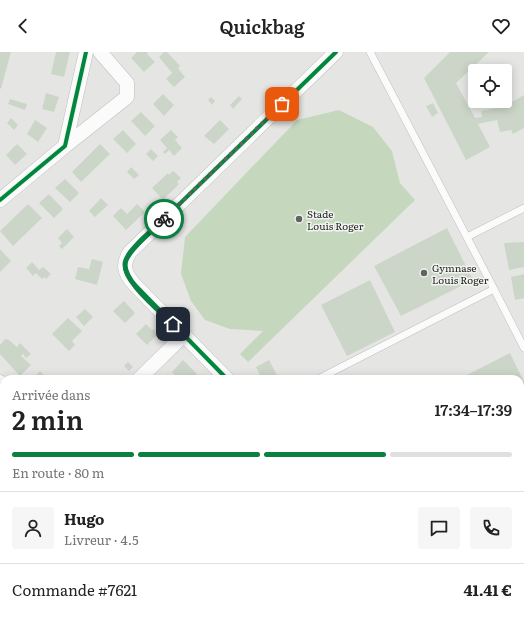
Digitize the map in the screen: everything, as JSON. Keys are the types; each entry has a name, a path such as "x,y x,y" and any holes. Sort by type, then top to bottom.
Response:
{"street":[{"path":"65,146 86,52"},
{"path":"0,200 126,97 127,83 100,52"},
{"path":"223,375 130,280 124,269 126,258 130,252 336,52"},
{"path":"143,375 184,335"}],"lane":[{"path":"370,52 524,348"},
{"path":"467,237 524,208"},
{"path":"326,375 494,289"}],"green space":[{"name":"Stade Louis Roger","path":"339,110 373,127 392,151 400,183 415,200 248,362 240,354 263,331 230,329 205,320 191,301 181,274 185,237 297,120"}],"building":[{"path":"0,52 11,52 1,89 0,88"},
{"path":"56,52 70,52 64,77 51,74"},
{"path":"137,52 148,52 147,54 155,62 144,72 131,58"},
{"path":"164,52 167,52 180,66 178,68 185,77 174,87 166,79 172,73 159,57"},
{"path":"450,52 489,52 476,64 468,64 468,72 456,83 468,105 468,108 470,108 475,118 482,117 481,111 496,108 512,108 512,102 524,95 524,128 513,134 511,130 500,132 497,120 478,124 490,147 466,160 424,78"},
{"path":"46,93 59,97 54,112 42,109"},
{"path":"163,94 174,105 164,116 153,104"},
{"path":"239,96 242,99 233,109 230,105"},
{"path":"211,97 215,101 212,105 208,100"},
{"path":"10,99 27,104 25,110 8,104"},
{"path":"433,103 438,113 432,117 426,106"},
{"path":"141,112 155,126 145,136 131,121"},
{"path":"11,118 18,125 14,130 7,123"},
{"path":"35,120 47,128 38,142 27,134"},
{"path":"220,120 229,129 214,144 204,136"},
{"path":"123,130 136,144 127,153 113,139"},
{"path":"171,130 178,137 175,140 182,148 174,156 169,150 165,154 163,152 167,148 160,140"},
{"path":"17,144 27,154 15,165 6,155"},
{"path":"100,144 110,154 81,182 72,172"},
{"path":"151,149 158,156 153,161 146,154"},
{"path":"131,167 139,175 134,179 127,172"},
{"path":"173,171 181,178 177,182 179,184 163,200 152,188 168,173 169,175"},
{"path":"65,179 79,193 70,202 55,188"},
{"path":"49,194 63,209 54,218 39,203"},
{"path":"101,198 108,205 95,217 89,211"},
{"path":"28,204 42,218 13,246 0,231"},
{"path":"137,204 145,212 126,230 113,216 121,208 127,214"},
{"name":"Gymnase Louis Roger","path":"447,228 473,280 401,316 374,266"},
{"path":"67,229 74,237 62,249 59,246 62,243 58,238"},
{"path":"524,242 524,267 509,270 504,243"},
{"path":"0,249 11,261 0,272"},
{"path":"92,259 103,262 97,285 75,279 78,267 89,269"},
{"path":"32,262 39,270 43,267 51,274 46,279 45,277 42,279 36,273 33,276 26,268"},
{"path":"524,274 524,298 515,300 511,277"},
{"path":"370,280 395,332 347,356 321,305"},
{"path":"124,301 135,313 125,323 113,311"},
{"path":"85,309 93,317 84,326 76,317"},
{"path":"68,318 82,331 72,341 75,345 69,351 52,334"},
{"path":"146,324 152,330 154,329 157,335 147,345 136,334"},
{"path":"5,339 9,340 17,347 20,343 31,354 26,358 23,354 21,356 31,365 21,375 19,375 0,354 0,345"},
{"path":"510,353 521,375 467,375"},
{"path":"183,360 197,374 175,375 172,372"},
{"path":"269,360 277,375 260,375 256,367"},
{"path":"128,362 133,367 129,371 124,366"},
{"path":"40,371 44,375 36,375"}],"cycle path":[{"path":"0,200 65,146 86,52"},
{"path":"223,375 134,284 126,272 125,264 127,256 336,52"}],"way so far":[{"path":"164,219 282,104"}],"place":[{"name":"Stade Louis Roger","path":"299,219"},
{"name":"Gymnase Louis Roger","path":"424,273"}],"route":[{"path":"164,219 130,252 124,263 124,269 130,280 173,324"}]}
